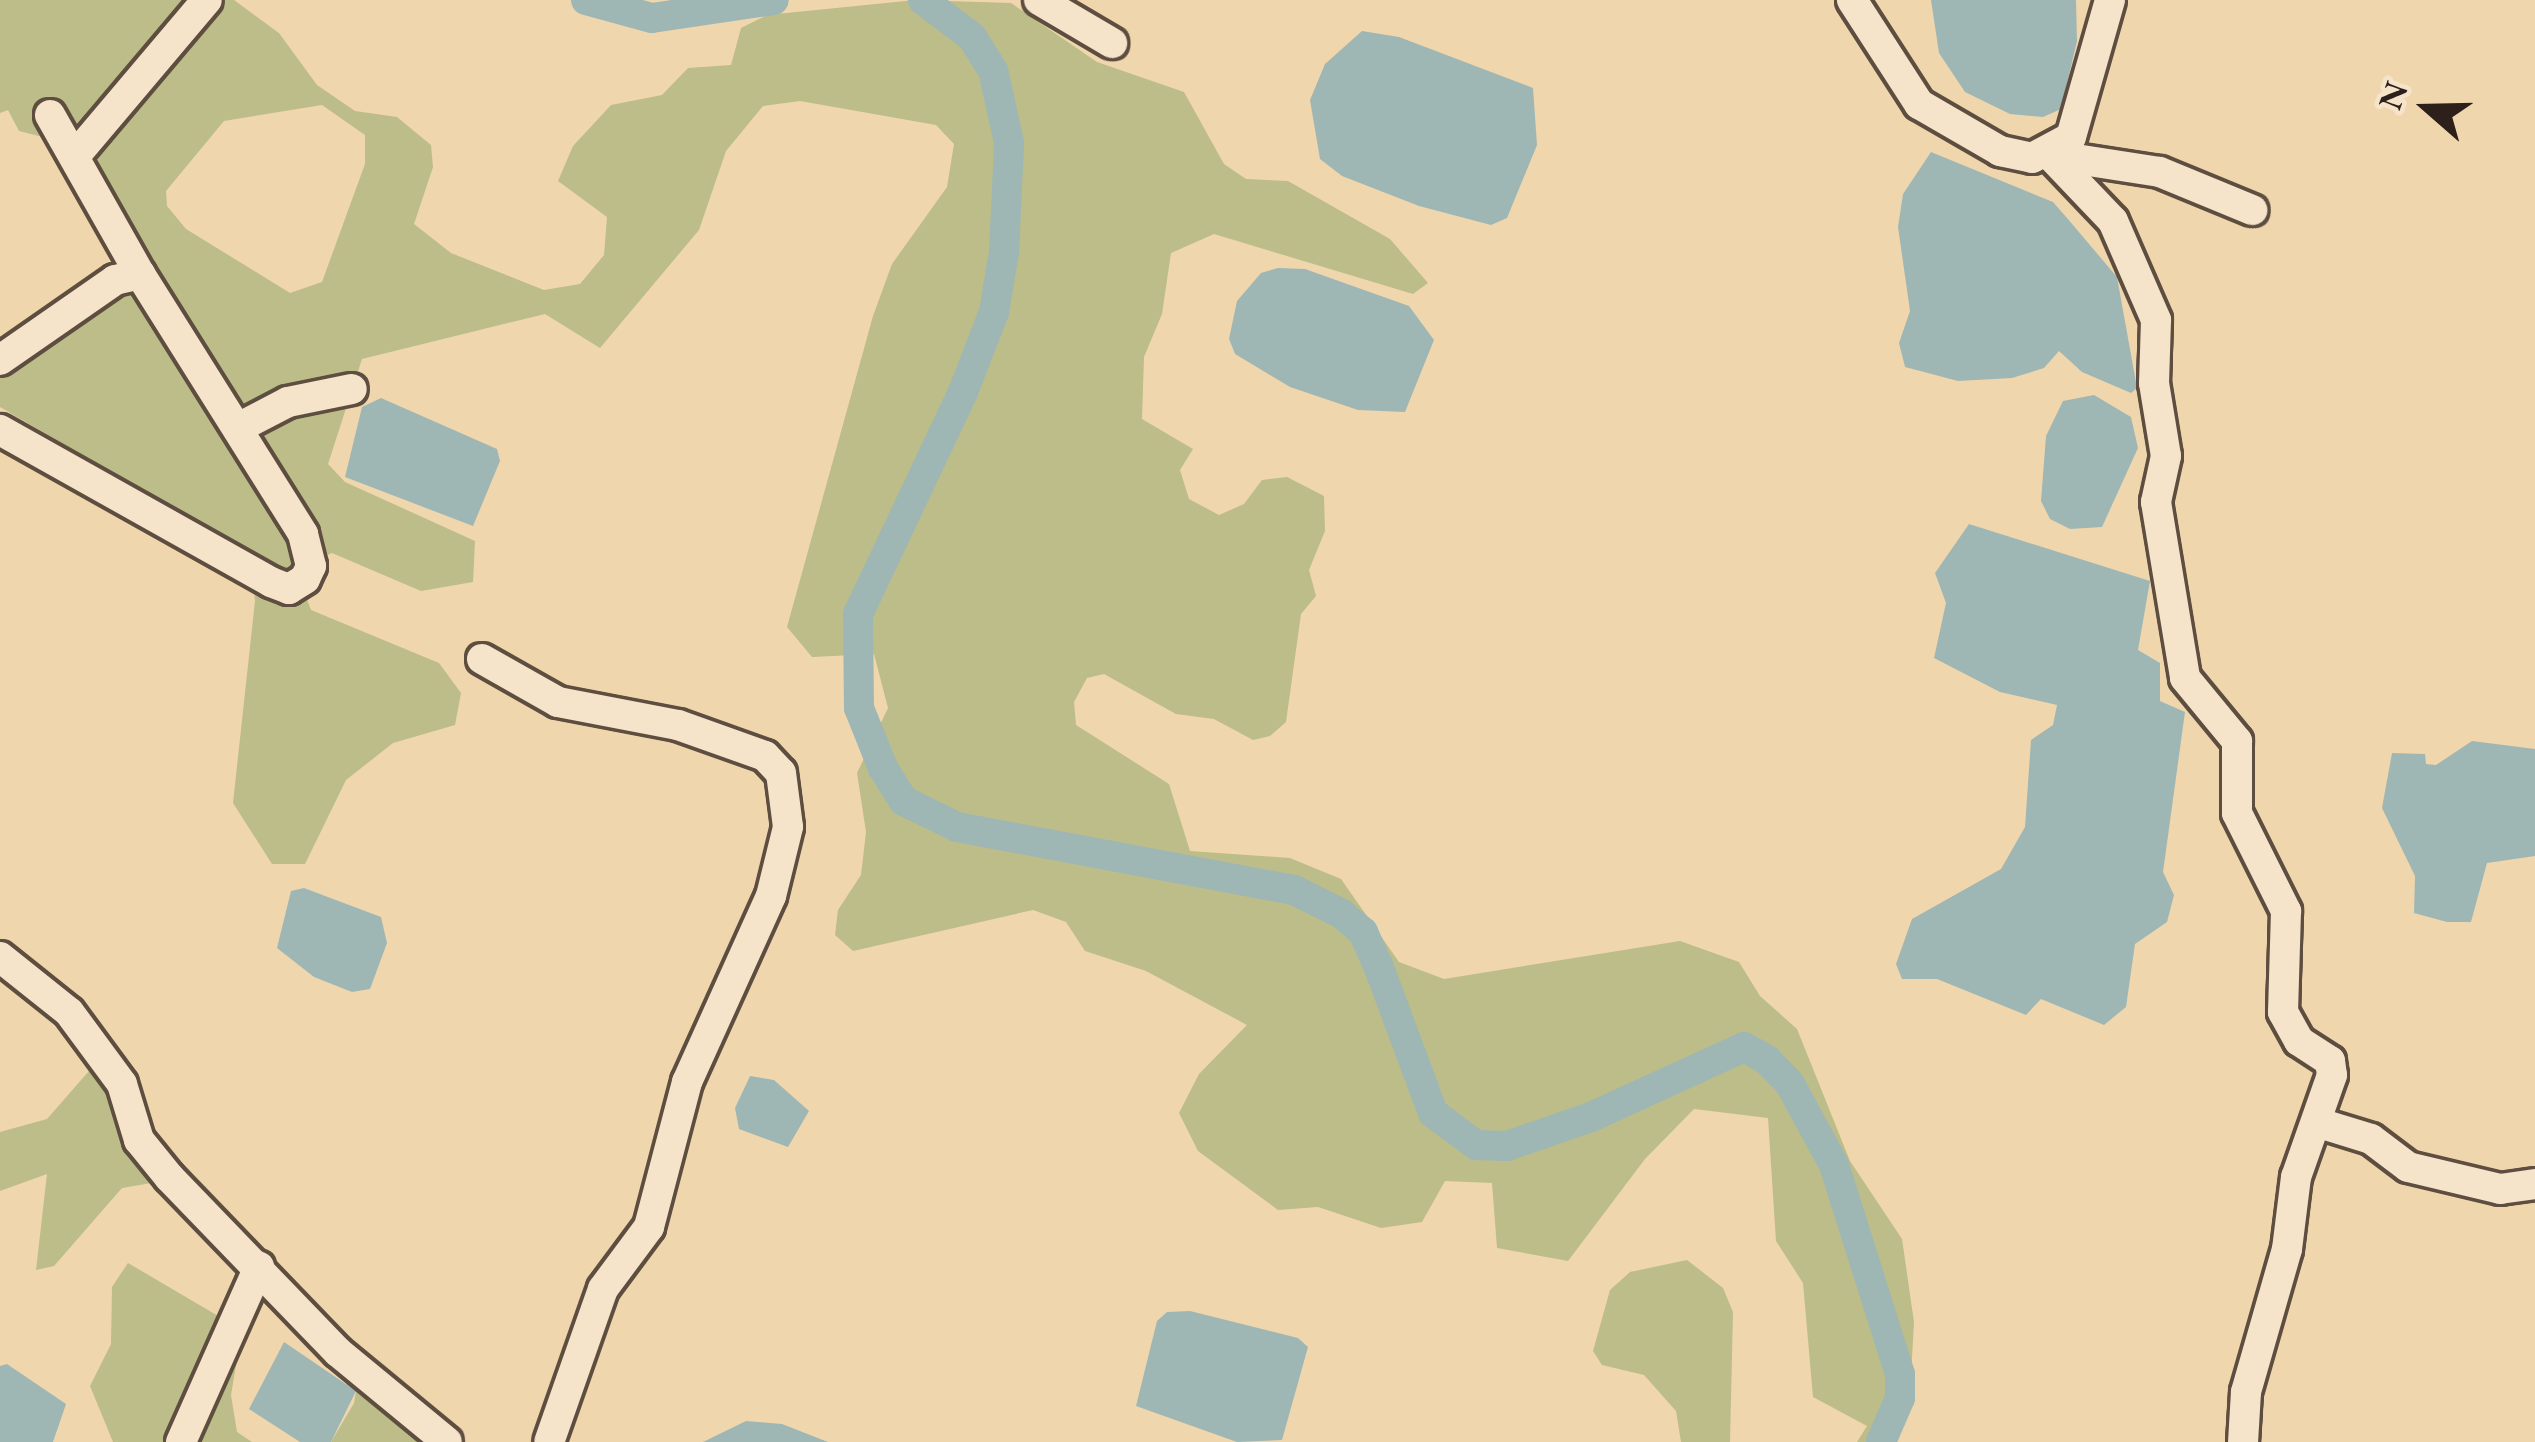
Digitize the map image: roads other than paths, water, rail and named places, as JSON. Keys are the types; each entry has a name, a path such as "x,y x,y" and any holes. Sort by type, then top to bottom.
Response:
{"street":[{"path":"75,156 207,0"},
{"path":"1039,0 1112,43"},
{"path":"1852,0 1919,104 2000,151 2160,172 2252,210"},
{"path":"2050,155 2071,137 2110,0"},
{"path":"0,430 271,582 298,586 311,566 303,534 140,274 50,115"},
{"path":"2050,155 2113,221 2156,320 2154,383 2166,456 2156,502 2185,678 2237,741 2237,813 2286,910 2278,995 2299,1041 2330,1061 2332,1086 2296,1177 2288,1249 2246,1392 2243,1442"},
{"path":"0,360 115,280 140,274"},
{"path":"238,428 287,402 352,389"},
{"path":"482,659 558,701 678,725 765,756 781,773 788,826 771,896 688,1082 649,1227 604,1289 549,1442"},
{"path":"0,957 69,1012 122,1084 140,1140 338,1352 447,1442"},
{"path":"2319,1123 2372,1139 2408,1167 2500,1189 2535,1184"},
{"path":"181,1442 259,1267"}],"water":[{"path":"1931,0 2076,0 2077,41 2061,109 2043,117 2010,114 1965,92 1939,53"},
{"path":"1362,31 1399,37 1533,88 1537,145 1507,218 1491,225 1419,206 1342,176 1320,159 1310,100 1325,64"},
{"path":"1931,152 2053,202 2067,218 2117,277 2137,388 2131,393 2082,372 2059,351 2044,368 2012,378 1958,381 1905,367 1899,343 1910,311 1898,227 1903,194"},
{"path":"1305,269 1409,306 1434,340 1405,412 1358,410 1290,387 1235,354 1229,339 1237,301 1261,273"},
{"path":"2094,395 2131,417 2138,448 2102,527 2070,529 2050,519 2041,501 2046,436 2063,401"},
{"path":"381,398 497,449 500,461 473,526 345,477 362,407"},
{"path":"1969,524 2150,581 2138,650 2160,663 2160,701 2185,712 2163,872 2174,895 2167,922 2135,944 2126,1007 2104,1025 2041,999 2026,1015 1937,979 1902,979 1896,964 1912,919 2001,869 2025,827 2031,740 2053,725 2057,705 2000,692 1934,658 1946,603 1935,573"},
{"path":"2472,741 2535,749 2535,856 2487,863 2471,922 2447,922 2414,913 2415,876 2382,808 2392,753 2425,754 2426,764 2436,765"},
{"path":"304,888 381,917 387,943 370,989 352,992 314,977 277,948 291,891"},
{"path":"750,1076 774,1080 809,1111 788,1147 739,1129 735,1108"},
{"path":"1190,1311 1298,1338 1308,1347 1282,1440 1237,1442 1136,1406 1157,1321 1167,1312"},
{"path":"284,1342 356,1391 331,1442 300,1442 249,1409"},
{"path":"7,1364 66,1404 53,1442 0,1442 0,1366"},
{"path":"746,1421 782,1424 828,1442 703,1442"}],"waterway":[{"path":"586,0 652,18 774,0"},
{"path":"923,0 972,37 993,70 1009,143 1004,252 994,312 963,392 858,614 859,708 883,768 904,801 957,827 1294,890 1342,914 1363,932 1433,1113 1476,1145 1507,1146 1591,1117 1744,1047 1767,1060 1790,1084 1834,1165 1900,1374 1900,1398 1881,1442"}]}
